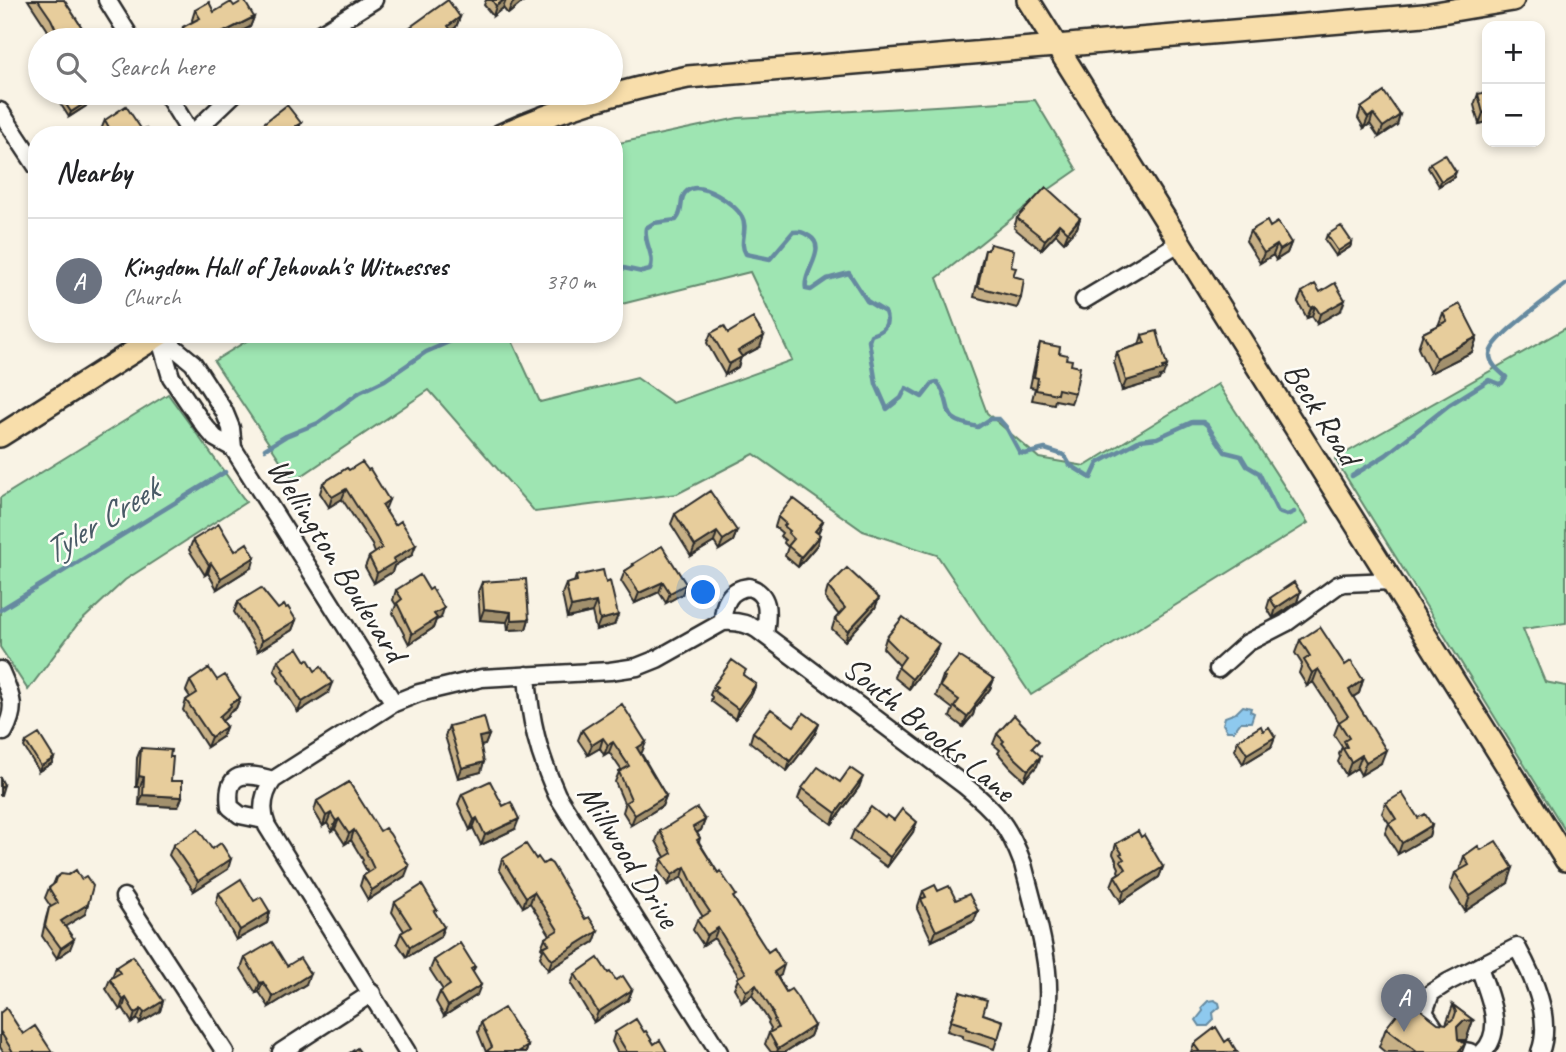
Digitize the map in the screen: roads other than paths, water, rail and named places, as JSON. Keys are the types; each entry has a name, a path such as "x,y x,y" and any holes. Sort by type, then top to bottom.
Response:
{"main road":[{"name":"Beck Road","path":"1028,0 1566,859"},
{"path":"623,92 688,77 1424,15 1513,0"},
{"path":"524,126 580,105"},
{"path":"0,436 146,343"}],"street":[{"path":"107,0 124,28"},
{"path":"329,28 374,0"},
{"path":"173,105 186,126"},
{"path":"201,126 223,105"},
{"path":"0,111 28,153"},
{"path":"1084,300 1179,243"},
{"name":"Wellington Boulevard","path":"161,343 171,377 203,424 215,438 233,448"},
{"name":"Wellington Boulevard","path":"169,343 194,363 224,411 233,448 394,703"},
{"path":"1217,669 1247,643 1286,623 1338,585 1392,581"},
{"path":"407,1052 264,820 263,799 272,780 394,703 419,693 464,681 636,667 723,622 723,607 730,596 742,588 755,589 767,605 765,635"},
{"name":"South Brooks Lane","path":"723,622 742,622 765,635 990,806 1004,824 1023,864 1049,972 1048,1017 1039,1052"},
{"path":"0,670 12,698 12,717 4,732"},
{"name":"Millwood Drive","path":"527,675 529,712 534,734 543,765 557,795 719,1052"},
{"path":"264,820 240,815 230,807 228,791 234,780 243,775 272,780"},
{"path":"124,897 225,1052"},
{"path":"1438,1033 1424,1012 1431,993 1517,947 1530,971 1544,1016 1543,1046 1540,1052"},
{"path":"1479,967 1495,1022 1490,1044 1483,1052"},
{"path":"281,1052 372,993"}],"water":[{"path":"1243,706 1251,708 1250,711 1254,713 1251,722 1241,722 1234,731 1227,731 1223,724 1225,717 1236,713"},
{"path":"1214,1000 1220,1007 1213,1013 1214,1020 1208,1026 1200,1026 1196,1020 1203,1011 1202,1007 1208,1001"}],"waterway":[{"name":"Tyler Creek","path":"623,268 642,272 650,270 646,228 654,223 676,220 687,191 693,188 709,191 733,206 742,217 746,254 770,259 793,232 803,233 814,241 816,247 806,289 811,290 827,279 849,273 867,301 885,312 885,327 871,335 869,341 876,384 887,409 901,398 906,388 922,397 933,383 937,382 949,412 956,420 978,427 990,419 999,419 1020,453 1045,449 1064,455 1070,465 1091,478 1098,463 1140,440 1157,438 1192,422 1203,422 1225,452 1241,456 1247,466 1259,473 1278,512 1287,515 1294,512"},
{"name":"Tyler Creek","path":"1352,476 1386,455 1449,405 1489,380 1502,383 1506,377 1492,361 1492,348 1522,318 1566,284"},
{"name":"Tyler Creek","path":"265,449 286,436 318,423 360,392 385,380 426,352 446,343"},
{"name":"Tyler Creek","path":"0,610 225,472"}],"place":[{"name":"Kingdom Hall of Jehovah's Witnesses","path":"1404,1032"}]}
